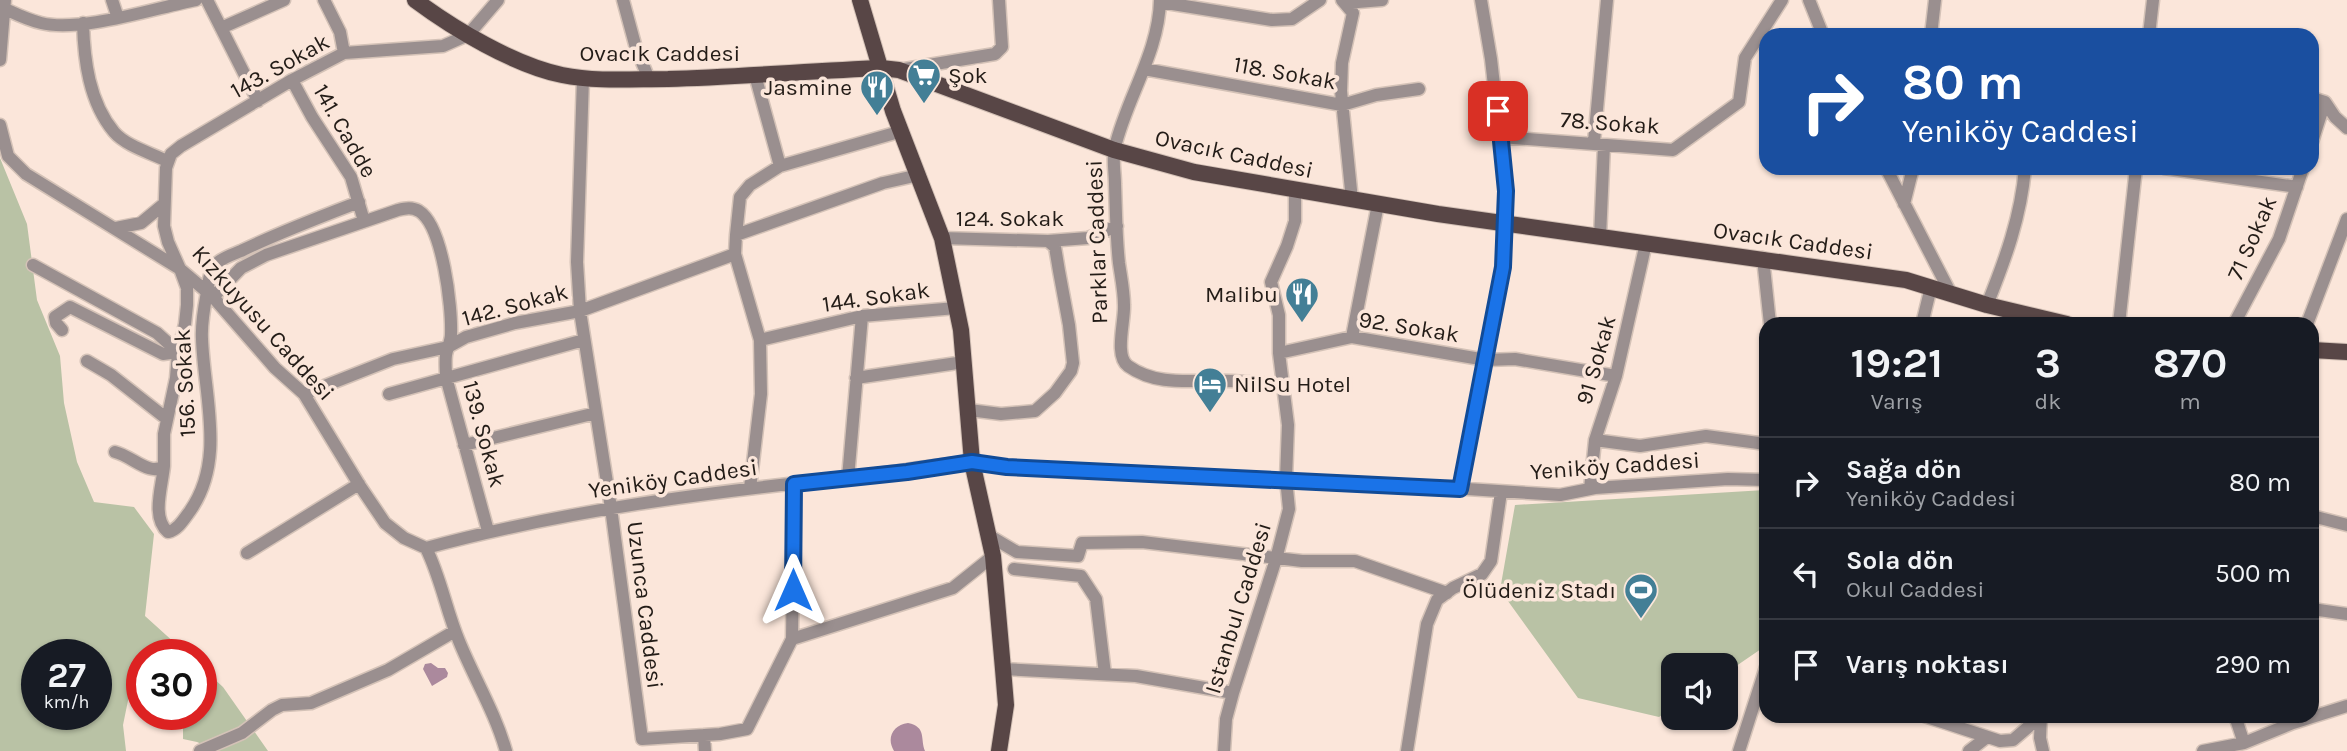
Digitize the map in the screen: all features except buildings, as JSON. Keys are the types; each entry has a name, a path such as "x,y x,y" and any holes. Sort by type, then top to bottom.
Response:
{"main road":[{"name":"Ovacık Caddesi","path":"415,0 468,35 525,62 559,74 596,80 881,68 899,70 1114,150 1194,172 1378,204 1906,280 1950,292 2019,317"},
{"path":"860,0 902,131 942,239 956,308 969,410 972,462 993,555 1006,705 999,751"},
{"path":"2319,350 2347,352"}],"street":[{"path":"112,0 118,18"},
{"path":"0,60 5,5 41,23 61,25 118,18 196,0"},
{"path":"207,0 258,101"},
{"path":"221,28 284,0"},
{"path":"324,0 340,32 344,53"},
{"path":"468,35 498,0"},
{"path":"623,0 636,48 649,79"},
{"path":"899,70 995,54 1002,47 999,0"},
{"path":"1344,2 1382,0"},
{"path":"1460,489 1503,267 1506,191 1481,0"},
{"path":"1600,237 1599,144 1607,0"},
{"name":"78. Sokak","path":"1764,28 1782,0"},
{"path":"1809,0 1820,28"},
{"path":"1932,28 1935,0"},
{"path":"2150,28 2153,0"},
{"path":"1160,1 1272,20 1292,19 1317,1"},
{"name":"Parklar Caddesi","path":"1160,1 1159,15 1144,69 1114,150 1119,262 1125,319 1121,356 1124,364 1139,373 1170,382 1229,381 1284,385"},
{"path":"1344,2 1353,13 1342,63 1342,104 1352,200"},
{"path":"83,23 84,54 91,85 99,106 115,133 167,161"},
{"name":"143. Sokak","path":"167,161 181,146 292,80 344,53 443,46 468,35"},
{"name":"78. Sokak","path":"1501,137 1674,150 1739,102 1745,58 1759,36"},
{"name":"118. Sokak","path":"1144,69 1342,104 1376,95 1419,89"},
{"path":"755,75 780,166"},
{"name":"Uzunca Caddesi","path":"583,78 577,261 580,311 611,508 642,739 704,735"},
{"name":"141. Cadde","path":"292,80 312,117 351,177 364,221"},
{"path":"2319,100 2325,102 2347,128"},
{"path":"2319,120 2325,102"},
{"path":"0,125 8,156 26,174 180,269 187,288 185,324 164,434 163,466 158,471 152,471 126,454 115,452"},
{"path":"750,488 761,394 760,340 735,254 740,197 750,184 780,166 902,131"},
{"name":"Kızkuyusu Caddesi","path":"167,161 164,204 166,234 180,269 210,294 275,368 304,394 385,523 404,538 426,548"},
{"path":"736,235 883,183 919,175"},
{"path":"1890,175 1950,292"},
{"path":"1904,204 1912,175"},
{"path":"1987,305 2008,252 2023,195 2024,175"},
{"path":"2120,317 2135,175"},
{"path":"2213,175 2297,187"},
{"name":"71 Sokak","path":"2238,317 2279,239 2301,175"},
{"name":"Istanbul Caddesi","path":"1224,751 1226,719 1289,509 1286,480 1289,425 1279,352 1279,315 1270,282 1295,222 1295,191"},
{"name":"156. Sokak","path":"163,466 157,515 161,527 168,532 173,531 183,521 204,486 209,458 210,423 202,340 203,309 210,294 209,275 217,263 266,238 359,202"},
{"path":"116,228 141,223 164,204"},
{"path":"1352,337 1378,204"},
{"name":"139. Sokak","path":"364,221 412,208 421,212 436,237 446,284 451,337 445,356 446,377 488,531"},
{"path":"2310,317 2347,219"},
{"path":"210,294 241,268 266,256 364,221"},
{"name":"124. Sokak","path":"942,239 1088,238 1117,226"},
{"path":"969,410 1001,414 1035,411 1055,393 1071,371 1073,363 1069,325 1055,247 1048,240"},
{"name":"91 Sokak","path":"1590,489 1595,440 1616,376 1646,243"},
{"name":"142. Sokak","path":"304,394 393,359 448,347 467,337 515,323 580,311 735,254"},
{"path":"1763,258 1769,317"},
{"path":"33,265 158,333 178,352"},
{"path":"1924,317 1931,287"},
{"path":"62,330 55,317 70,307 163,354 178,352"},
{"name":"144. Sokak","path":"760,340 862,316 956,308"},
{"path":"848,478 862,316"},
{"name":"92. Sokak","path":"1279,352 1352,337 1486,360 1515,359 1616,376"},
{"path":"389,394 584,340"},
{"path":"87,361 111,375 167,419"},
{"path":"856,378 964,362"},
{"path":"464,445 596,413"},
{"path":"1595,440 1640,446 1706,436 1759,443"},
{"name":"Yeniköy Caddesi","path":"426,548 488,531 611,508 750,488 972,462 1007,467 1560,495 1590,489 1728,479 1759,480"},
{"path":"247,553 359,484"},
{"path":"705,751 704,735 747,729 792,639 794,484"},
{"path":"1407,751 1427,624 1437,600 1482,574 1491,561 1501,492"},
{"path":"2319,518 2347,525"},
{"path":"988,535 1017,552 1078,556 1082,543 1142,542 1276,559 1355,561 1447,593"},
{"path":"426,548 438,572 446,608 455,631 506,751"},
{"path":"792,639 953,587 993,555"},
{"path":"1014,569 1081,576 1096,599 1105,674"},
{"path":"2319,610 2347,614"},
{"path":"207,749 242,733 282,705 311,703 388,670 455,631"},
{"path":"1003,669 1136,676 1233,693"},
{"path":"1739,751 1759,689"},
{"path":"2319,715 2347,706"},
{"path":"1945,723 2000,741 2013,740 2033,723"},
{"path":"2041,723 2043,751"},
{"path":"2238,723 2245,743"},
{"path":"2203,751 2245,743 2293,723"},
{"path":"1969,751 1987,737"}],"green space":[{"path":"0,158 27,224 37,300 60,356 64,403 77,462 94,502 134,507 154,534 145,616 170,639 126,639 126,710 123,725 126,751 0,751"},
{"name":"Ölüdeniz Stadı","path":"1759,490 1759,650 1738,665 1738,653 1661,653 1659,717 1578,698 1500,590 1515,505"},
{"path":"217,682 268,751 217,751 183,739 183,730 217,730"}],"shaded area":[{"path":"431,663 438,668 445,668 448,673 447,677 432,686 423,669 425,664"},
{"path":"908,723 920,730 925,751 894,751 892,733 898,726"}],"place":[{"name":"Şok","path":"924,105"},
{"name":"Jasmine","path":"877,117"},
{"name":"Malibu","path":"1302,324"},
{"name":"NilSu Hotel","path":"1210,414"},
{"name":"Ölüdeniz Stadı","path":"1641,620"}],"route":[{"path":"793,590 794,484 972,462 1007,467 1460,489 1503,267 1506,191 1498,111"}]}
